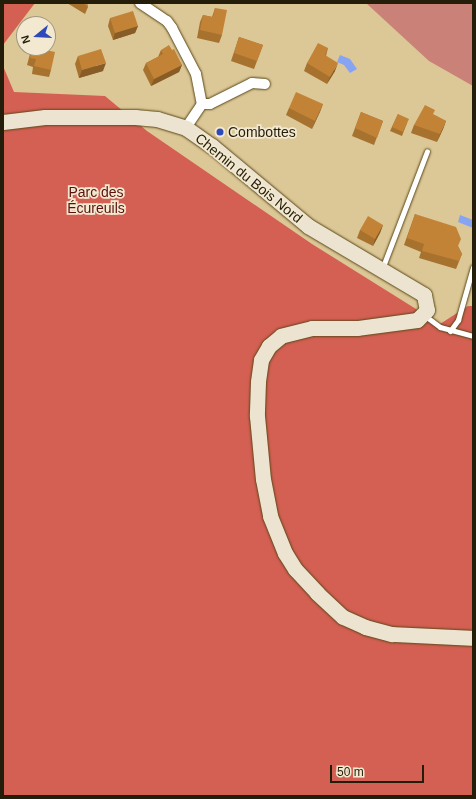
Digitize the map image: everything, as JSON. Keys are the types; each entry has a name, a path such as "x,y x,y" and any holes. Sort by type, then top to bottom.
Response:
{"street":[{"path":"140,3 163,18 172,28 196,74 202,104 186,128"},
{"path":"202,104 210,104 252,83 265,84"},
{"name":"Chemin du Bois Nord","path":"3,122 45,117 135,117 157,119 186,128 212,146 308,226 424,295 427,303 421,318"},
{"path":"421,318 357,328 312,328 281,336 269,346 262,360 258,382 257,416 263,479 270,516 285,553 295,569 317,593 344,617 392,634 473,638"}],"lane":[{"path":"382,270 427,151"},
{"path":"450,331 458,320 473,267"},
{"path":"421,318 450,331 473,336"}],"shaded area":[{"path":"366,3 473,3 473,86 429,61"}],"green space":[{"path":"3,3 35,3 25,16 16,16 16,28 3,45"},
{"name":"Parc des Écureuils","path":"3,66 14,92 105,96 147,131 312,244 440,324 468,306 473,306 473,796 3,796"}],"water":[{"path":"340,55 350,59 357,69 350,73 344,65 337,62"},
{"path":"460,215 473,220 473,228 458,222"}],"building":[{"path":"215,8 227,10 222,35 200,30 203,15 213,17"},
{"path":"133,11 138,26 115,33 110,18"},
{"path":"239,37 263,45 257,61 234,53"},
{"path":"318,43 328,48 325,55 338,63 330,77 307,63"},
{"path":"169,45 172,50 174,49 182,65 154,79 146,63 163,54 161,50"},
{"path":"101,49 106,63 82,70 78,56"},
{"path":"30,56 54,56 51,70 34,66 36,59 30,58"},
{"path":"296,92 323,104 315,121 289,108"},
{"path":"425,105 435,110 433,114 446,121 440,134 414,125"},
{"path":"361,112 383,121 377,138 355,128"},
{"path":"398,114 409,119 403,132 392,127"},
{"path":"415,214 456,227 461,239 458,246 462,254 459,261 422,251 424,244 407,238"},
{"path":"368,216 383,225 375,239 360,230"}],"place":[{"name":"Combottes","path":"220,132"}]}
